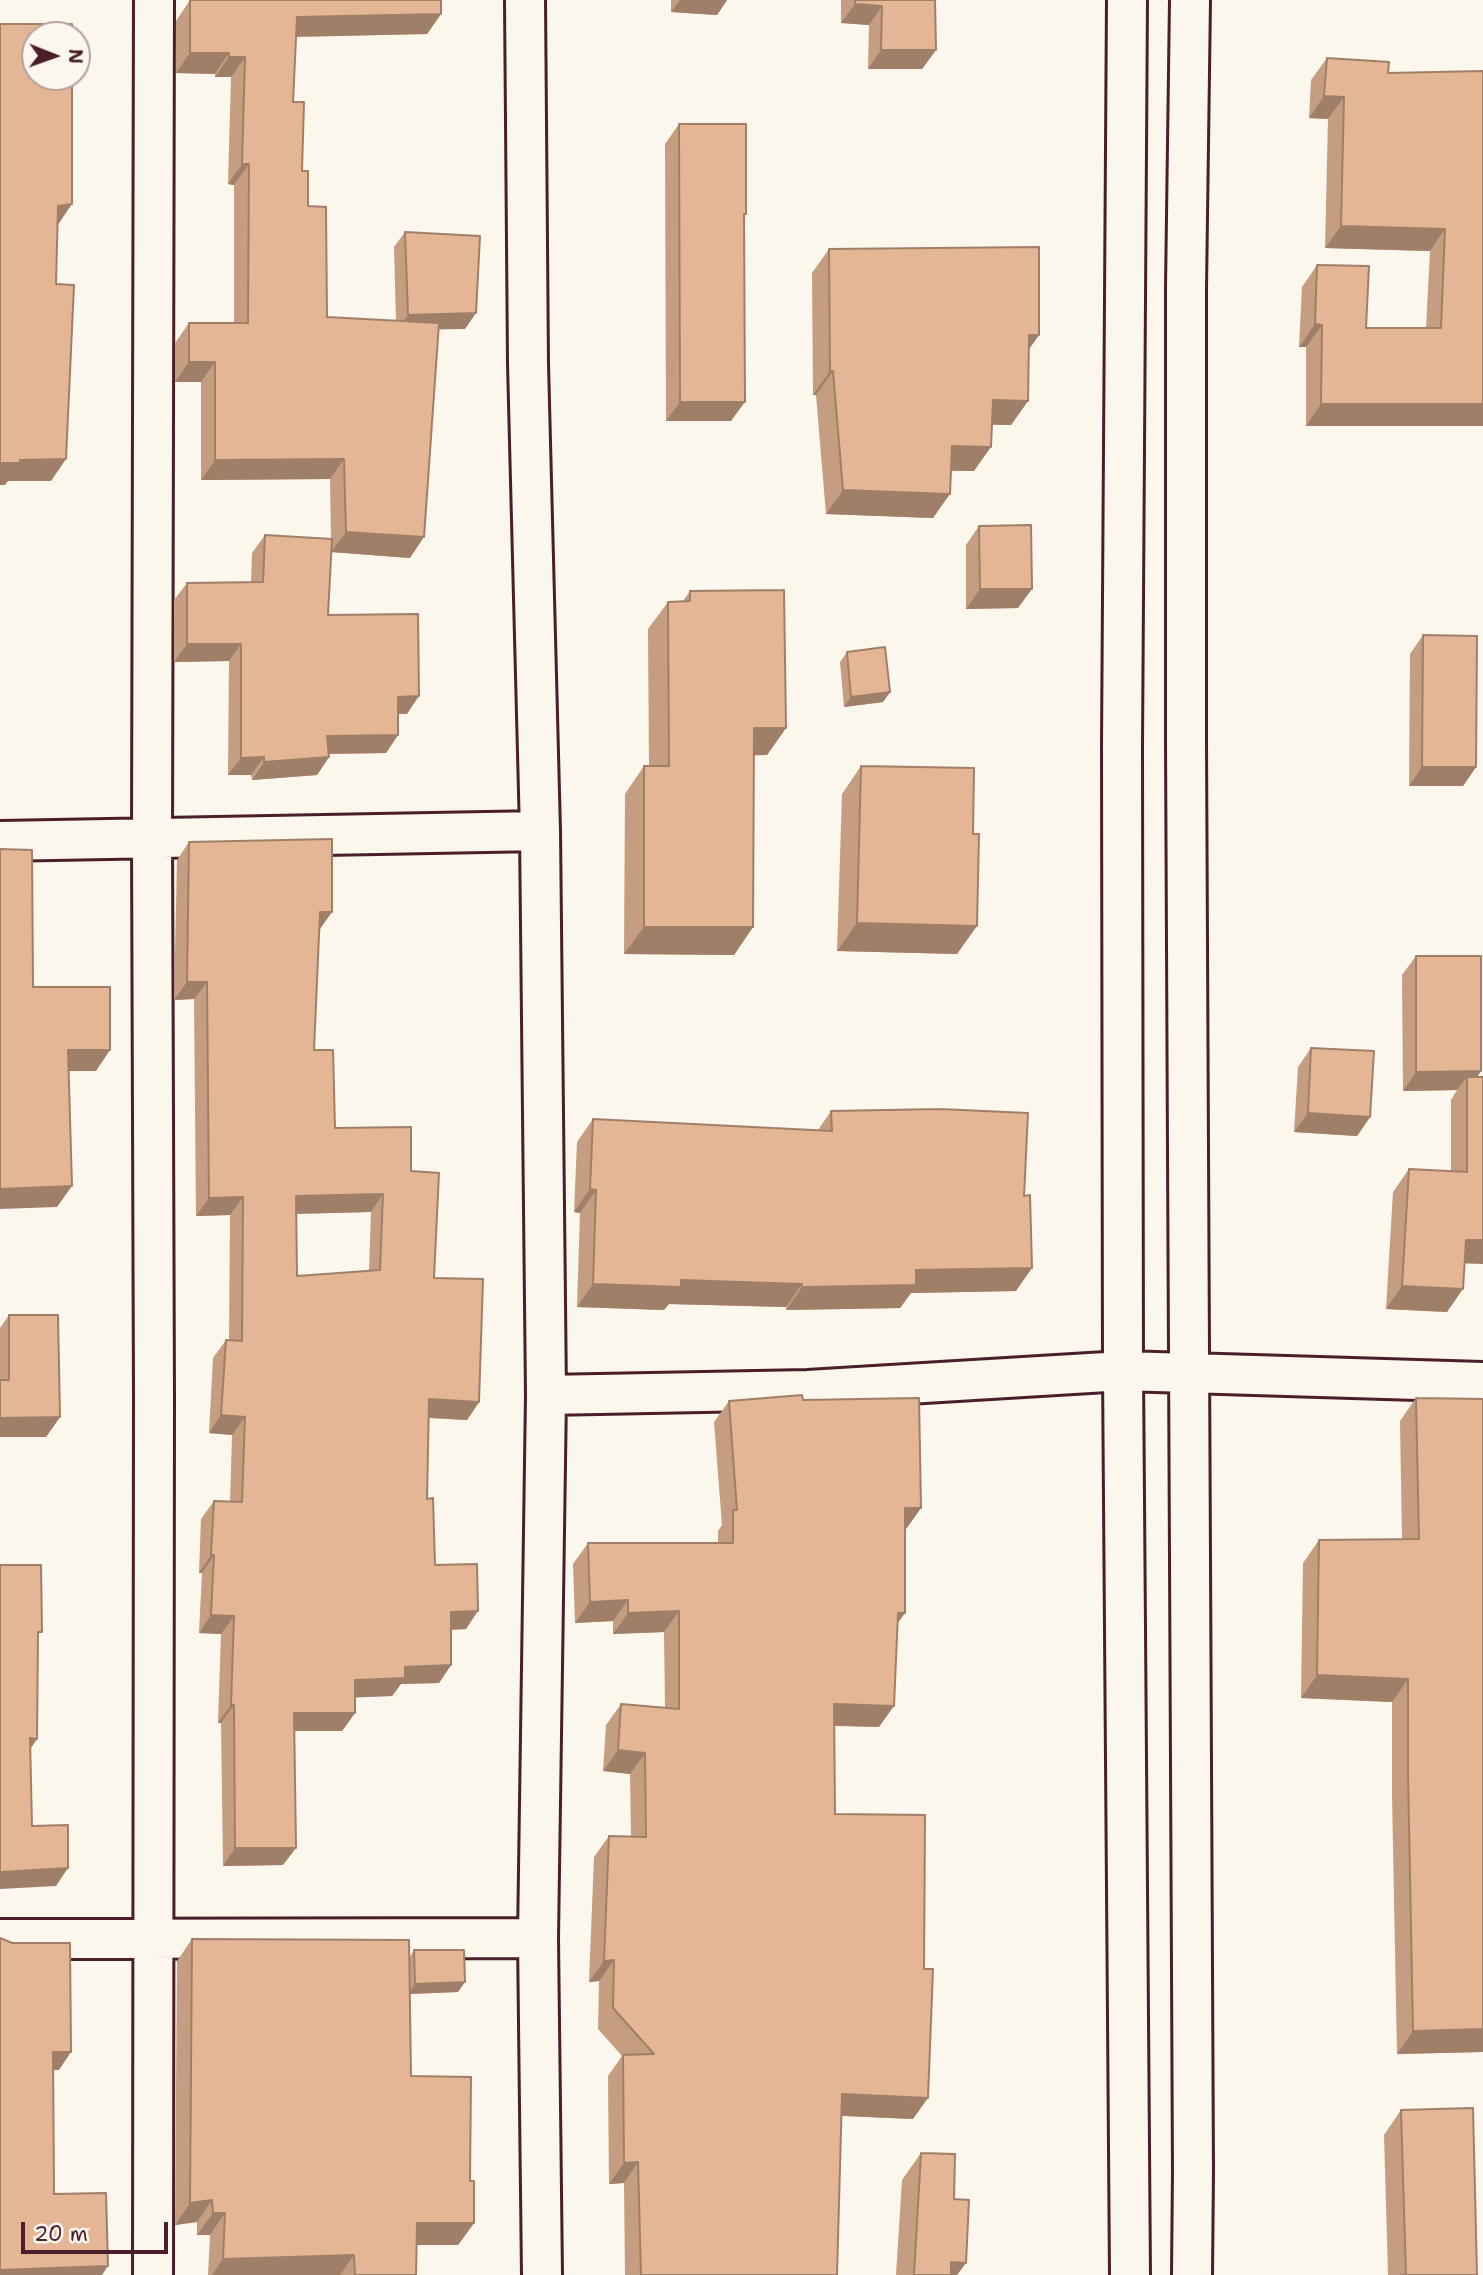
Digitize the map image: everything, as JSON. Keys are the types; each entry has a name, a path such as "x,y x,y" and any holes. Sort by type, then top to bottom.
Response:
{"street":[{"path":"153,2275 154,0"},
{"path":"525,0 528,364 540,831 546,1395 538,1938 542,2275"},
{"path":"1128,0 1122,745 1123,1371 1130,2275"},
{"path":"1190,0 1186,384 1192,2275"},
{"path":"0,841 540,831"},
{"path":"546,1395 808,1390 1123,1371 1483,1381"},
{"path":"0,1939 538,1938"}],"building":[{"path":"190,0 441,0 441,14 297,17 293,102 304,102 302,171 308,171 308,206 326,207 327,317 439,323 424,537 346,532 344,459 215,460 215,362 189,362 189,323 248,323 249,164 242,164 245,57 229,57 229,53 190,53"},
{"path":"855,0 935,0 936,50 881,50 882,6 855,4"},
{"path":"0,24 21,24 21,91 72,91 72,204 58,206 56,284 74,285 66,459 0,463"},
{"path":"1327,58 1389,62 1388,73 1483,71 1483,404 1321,404 1322,325 1315,324 1317,265 1369,266 1366,328 1441,328 1445,229 1341,226 1344,97 1324,96"},
{"path":"679,124 746,124 745,402 680,402"},
{"path":"405,232 480,236 476,313 408,315"},
{"path":"1039,247 1039,335 1029,335 1028,401 993,400 991,447 952,446 950,494 843,490 833,371 830,371 829,249"},
{"path":"1031,525 1032,589 980,589 979,526"},
{"path":"265,535 332,539 328,615 418,614 419,696 398,697 398,735 327,736 329,757 264,762 264,757 241,758 241,644 187,644 187,583 263,582"},
{"path":"784,590 786,728 754,728 753,927 644,927 644,766 669,766 668,602 690,601 690,591"},
{"path":"1423,635 1477,636 1476,767 1422,767"},
{"path":"885,647 890,692 851,697 847,652"},
{"path":"861,766 974,768 973,834 979,834 977,926 857,923"},
{"path":"332,839 332,912 320,912 314,1050 333,1050 335,1128 411,1127 411,1171 439,1173 434,1278 483,1279 479,1402 429,1399 427,1499 433,1498 435,1565 477,1564 478,1611 451,1612 451,1665 405,1667 405,1678 355,1680 355,1713 294,1713 296,1848 235,1848 234,1705 231,1705 234,1616 211,1615 214,1555 211,1555 214,1501 242,1502 245,1417 221,1415 226,1340 242,1341 243,1197 209,1198 207,982 187,982 189,842","holes":["383,1194 380,1270 297,1276 296,1196"]},
{"path":"0,849 32,850 33,987 110,987 110,1050 68,1050 72,1186 0,1189"},
{"path":"1416,956 1481,956 1481,1071 1416,1072"},
{"path":"1311,1048 1374,1051 1370,1117 1308,1113"},
{"path":"1467,1077 1483,1077 1483,1240 1466,1240 1463,1289 1402,1286 1409,1169 1467,1172"},
{"path":"940,1109 1028,1113 1024,1196 1030,1195 1032,1268 916,1270 916,1285 802,1287 802,1284 681,1280 681,1287 593,1284 596,1190 590,1189 593,1119 832,1131 831,1111"},
{"path":"9,1315 58,1315 60,1417 0,1418 0,1380 9,1380"},
{"path":"802,1395 803,1400 919,1398 921,1508 905,1508 905,1613 898,1613 894,1706 834,1704 835,1814 925,1815 924,1969 933,1969 928,2098 842,2094 837,2275 641,2275 638,2162 624,2163 623,2055 654,2054 613,2008 614,1960 604,1961 609,1836 646,1837 645,1753 618,1750 621,1704 679,1709 679,1611 628,1613 628,1600 590,1602 588,1543 733,1543 733,1510 737,1510 729,1401"},
{"path":"1416,1398 1483,1399 1483,2029 1413,2031 1408,1679 1317,1675 1319,1540 1419,1539"},
{"path":"0,1565 41,1565 42,1632 38,1632 37,1739 30,1738 32,1826 68,1825 68,1868 0,1872"},
{"path":"0,1938 12,1943 70,1943 71,2052 53,2052 54,2194 106,2193 108,2266 0,2270"},
{"path":"192,1939 409,1940 411,2076 471,2077 470,2181 474,2181 474,2223 417,2223 416,2275 355,2275 354,2255 223,2259 225,2213 213,2213 212,2200 190,2203"},
{"path":"414,1950 464,1950 465,1982 415,1984"},
{"path":"1473,2108 1477,2275 1406,2275 1401,2110"},
{"path":"921,2153 955,2154 954,2199 969,2200 966,2263 951,2262 951,2275 914,2275"}]}
